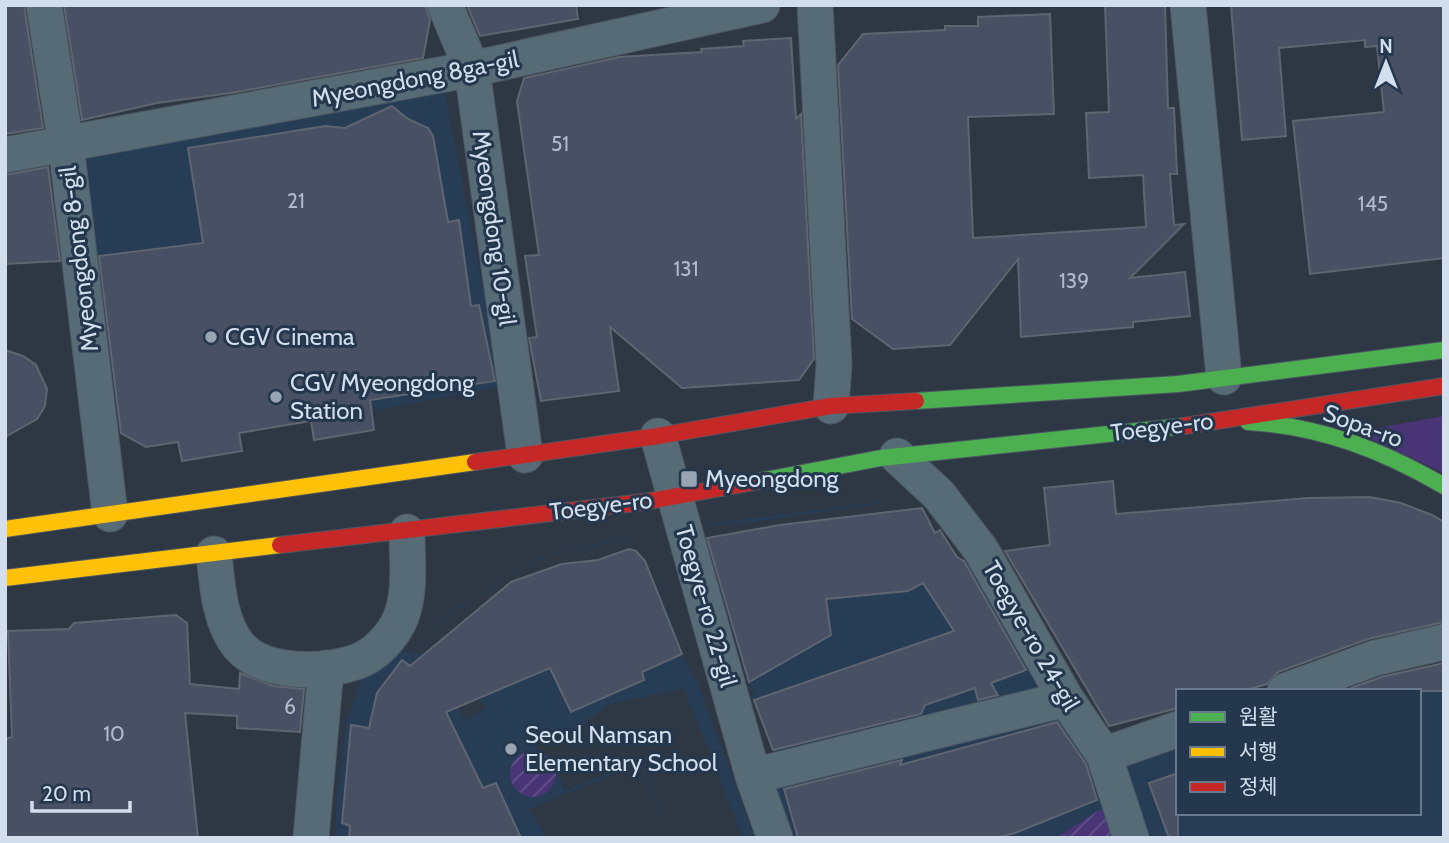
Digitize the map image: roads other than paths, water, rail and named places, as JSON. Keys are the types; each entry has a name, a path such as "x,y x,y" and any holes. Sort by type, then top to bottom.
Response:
{"main road":[{"name":"Toegye-ro","path":"1178,384 1224,377 1372,342"},
{"name":"Toegye-ro","path":"5,528 658,436 831,406 1178,384 1444,350"},
{"name":"Toegye-ro","path":"5,578 407,532 674,496 897,456 1196,425 1444,386"},
{"path":"1196,425 1337,421"},
{"name":"Sopa-ro","path":"1262,422 1325,433 1358,443 1444,486"}],"street":[{"name":"Myeongdong 8-gil","path":"44,5 66,145 110,514"},
{"name":"Myeongdong 10-gil","path":"445,5 472,69 525,455"},
{"name":"Myeongdong 8ga-gil","path":"5,155 472,69 762,5"},
{"path":"815,5 834,365 831,406"},
{"name":"Toegye-ro","path":"1188,5 1224,377"},
{"name":"Toegye-ro 22-gil","path":"658,436 753,776 775,838"},
{"name":"Toegye-ro 24-gil","path":"897,456 939,495 981,550 1066,699 1104,755 1131,838"},
{"path":"214,554 223,611 239,645 248,653 284,666 305,670 326,668 358,662 384,643 401,617 407,590 407,532"},
{"path":"1290,689 1375,658 1444,642"},
{"path":"311,838 326,668"},
{"path":"753,776 1066,699"},
{"path":"1104,755 1176,730"}],"place":[{"name":"CGV Cinema","path":"211,337"},
{"name":"CGV Myeongdong Station","path":"276,397"},
{"name":"Myeongdong","path":"689,479"},
{"name":"Seoul Namsan Elementary School","path":"511,749"}]}
